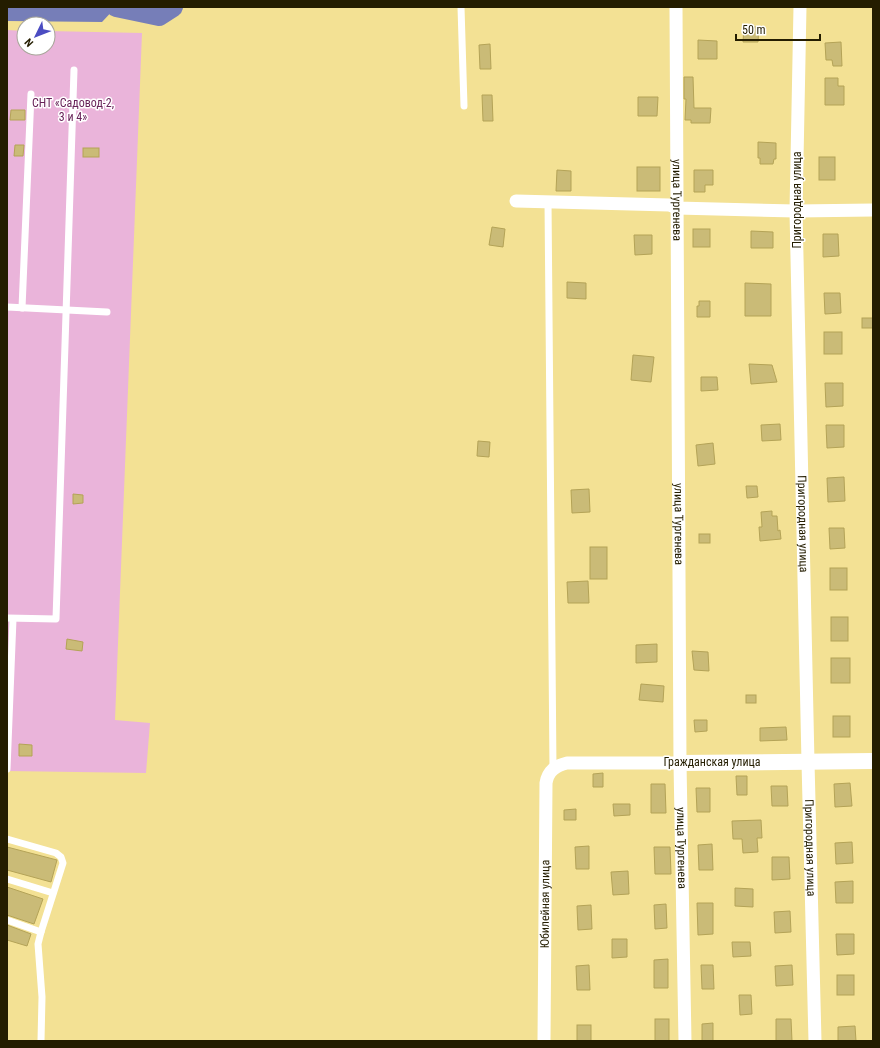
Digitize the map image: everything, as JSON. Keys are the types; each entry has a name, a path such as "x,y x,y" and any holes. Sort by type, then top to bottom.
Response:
{"street":[{"name":"улица Тургенева","path":"676,7 680,762 685,1041"},
{"name":"Пригородная улица","path":"800,7 796,211 815,1041"},
{"path":"516,200 669,205 677,208 796,211 873,210"},
{"name":"Гражданская улица","path":"552,769 567,763 873,761"},
{"name":"Юбилейная улица","path":"544,1041 546,783 547,775 552,769"}],"lane":[{"path":"461,7 464,106"},
{"path":"7,769 10,618 56,619 74,70"},
{"path":"22,308 31,94"},
{"path":"548,201 552,769"},
{"path":"7,307 107,312"},
{"path":"7,839 56,853 61,857 63,862 38,944 42,997 41,1041"},
{"path":"7,880 53,893"},
{"path":"7,920 41,932"}],"green space":[{"name":"СНТ «Садовод-2, 3 и 4»","path":"7,30 16,31 16,56 56,56 56,31 142,33 115,720 150,723 146,773 7,771"}],"water":[{"path":"7,7 116,7 102,22 56,22 56,16 16,16 16,21 7,21"}],"building":[{"path":"744,26 759,27 758,42 743,42"},
{"path":"698,40 717,41 717,59 698,59"},
{"path":"841,42 842,66 833,66 832,60 826,60 825,43"},
{"path":"490,44 491,69 480,69 479,45"},
{"path":"684,77 693,77 694,108 711,108 710,123 691,123 691,120 685,120 686,99 684,99"},
{"path":"825,78 838,78 838,86 844,86 844,105 825,105"},
{"path":"482,95 492,95 493,121 483,121"},
{"path":"638,97 658,97 657,116 638,116"},
{"path":"11,110 25,110 25,120 10,120"},
{"path":"758,142 776,143 776,159 774,159 773,164 760,164 760,158 758,158"},
{"path":"15,145 24,145 23,156 14,156"},
{"path":"83,148 99,148 99,157 83,157"},
{"path":"819,157 835,157 835,180 819,180"},
{"path":"637,167 660,167 660,191 637,191"},
{"path":"557,170 571,171 571,191 556,191"},
{"path":"694,170 713,170 713,185 705,185 705,192 694,192"},
{"path":"492,227 505,229 503,247 489,245"},
{"path":"693,229 710,229 710,247 693,247"},
{"path":"751,231 773,232 773,248 751,248"},
{"path":"823,234 838,234 839,256 823,257"},
{"path":"634,235 652,235 652,254 635,255"},
{"path":"567,282 586,283 586,299 567,298"},
{"path":"745,283 771,284 771,316 745,316"},
{"path":"824,293 840,293 841,313 825,314"},
{"path":"699,301 710,301 710,317 697,317 697,306 699,306"},
{"path":"862,318 873,318 873,328 862,328"},
{"path":"824,332 842,332 842,354 824,354"},
{"path":"633,355 654,357 651,382 631,380"},
{"path":"749,364 772,365 777,382 751,384"},
{"path":"701,377 717,377 718,390 701,391"},
{"path":"825,383 843,383 843,406 826,407"},
{"path":"780,424 781,440 762,441 761,425"},
{"path":"826,425 844,425 844,447 827,448"},
{"path":"478,441 490,442 489,457 477,456"},
{"path":"713,443 715,464 698,466 696,445"},
{"path":"844,477 845,501 828,502 827,478"},
{"path":"746,486 757,486 758,497 747,498"},
{"path":"589,489 590,512 572,513 571,490"},
{"path":"73,494 83,495 83,503 73,504"},
{"path":"772,511 772,516 777,516 778,531 780,530 781,539 760,541 759,527 762,527 761,512"},
{"path":"829,528 844,528 845,548 830,549"},
{"path":"699,534 710,534 710,543 699,543"},
{"path":"590,547 607,547 607,579 590,579"},
{"path":"830,568 847,568 847,590 830,590"},
{"path":"588,581 589,603 568,603 567,582"},
{"path":"831,617 848,617 848,641 831,641"},
{"path":"67,639 83,642 82,651 66,649"},
{"path":"657,644 657,662 636,663 636,645"},
{"path":"692,651 708,652 709,671 694,670"},
{"path":"831,658 850,658 850,683 831,683"},
{"path":"641,684 664,686 663,702 639,700"},
{"path":"746,695 756,695 756,703 746,703"},
{"path":"833,716 850,716 850,737 833,737"},
{"path":"694,720 707,720 707,731 695,732"},
{"path":"786,727 787,740 760,741 760,728"},
{"path":"19,744 32,745 32,756 19,756"},
{"path":"603,773 603,787 593,787 593,774"},
{"path":"736,776 747,776 747,795 737,795"},
{"path":"850,783 852,806 835,807 834,784"},
{"path":"651,784 665,784 666,813 651,813"},
{"path":"771,786 787,786 788,806 772,806"},
{"path":"696,788 710,788 710,812 697,812"},
{"path":"613,804 630,804 630,815 614,816"},
{"path":"576,809 576,820 564,820 564,810"},
{"path":"761,820 762,838 757,838 758,852 743,853 742,839 733,839 732,821"},
{"path":"852,842 853,863 836,864 835,843"},
{"path":"712,844 713,870 699,870 698,845"},
{"path":"589,846 589,869 576,869 575,847"},
{"path":"7,847 57,860 51,882 7,870"},
{"path":"654,847 670,847 671,874 655,874"},
{"path":"772,857 789,857 790,879 772,880"},
{"path":"628,871 629,894 613,895 611,872"},
{"path":"853,881 853,903 836,903 835,882"},
{"path":"7,887 43,899 34,924 7,915"},
{"path":"735,888 753,889 753,907 735,906"},
{"path":"697,903 713,903 713,934 698,935"},
{"path":"666,904 667,928 655,929 654,905"},
{"path":"591,905 592,929 578,930 577,906"},
{"path":"790,911 791,932 775,933 774,912"},
{"path":"7,925 31,934 27,946 7,940"},
{"path":"836,934 854,934 854,954 837,955"},
{"path":"612,939 627,939 627,957 612,958"},
{"path":"732,942 750,942 751,956 733,957"},
{"path":"668,959 668,988 654,988 654,960"},
{"path":"589,965 590,990 577,990 576,966"},
{"path":"701,965 713,965 714,989 702,989"},
{"path":"792,965 793,985 776,986 775,966"},
{"path":"837,975 854,975 854,995 837,995"},
{"path":"739,995 751,995 752,1014 740,1015"},
{"path":"655,1019 669,1019 669,1041 655,1041"},
{"path":"776,1019 791,1019 792,1041 776,1041"},
{"path":"713,1023 713,1041 702,1041 702,1024"},
{"path":"577,1025 591,1025 591,1041 577,1041"},
{"path":"855,1026 856,1041 838,1041 838,1027"}],"waterway":[{"path":"116,7 159,16 173,7"}]}
